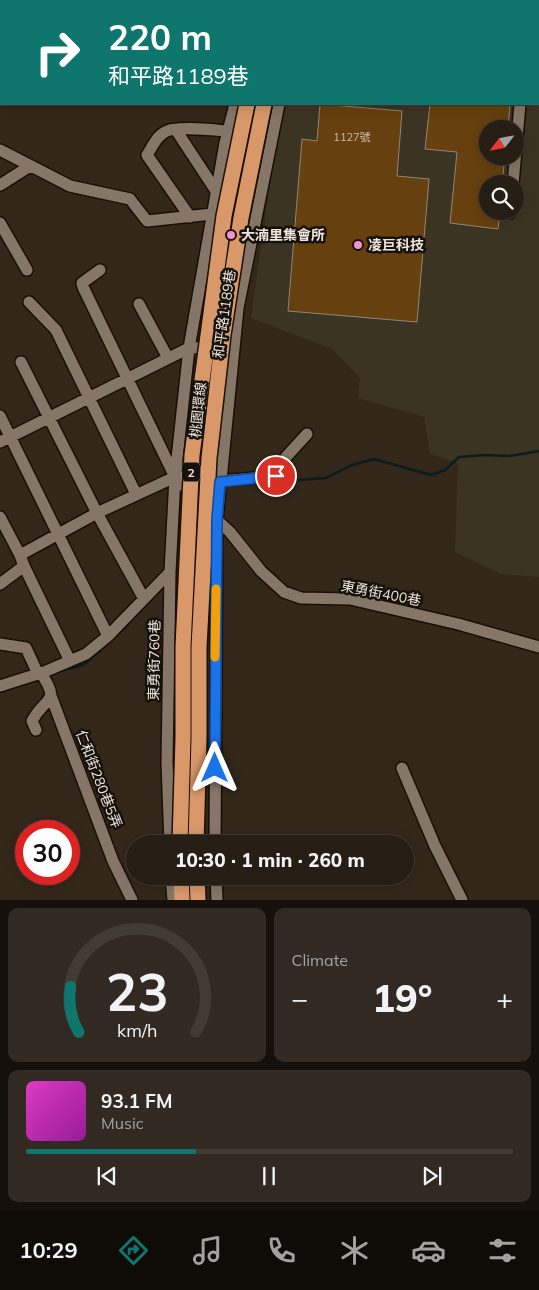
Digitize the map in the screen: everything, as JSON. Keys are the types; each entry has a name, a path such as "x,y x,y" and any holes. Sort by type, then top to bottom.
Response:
{"highway":[{"name":"桃園環線","path":"180,835 183,647 192,455 224,216 247,105"},
{"name":"桃園環線","path":"196,835 199,647 209,458 223,335 241,218 264,105"},
{"path":"181,885 182,900"},
{"path":"197,885 198,900"}],"street":[{"name":"和平路1189巷","path":"175,477 189,348 216,191 235,105"},
{"name":"和平路1189巷","path":"214,835 217,520 220,482 238,308 280,105"},
{"path":"514,175 520,105"},
{"path":"190,217 147,155 157,139 168,130 228,131"},
{"path":"176,130 216,191"},
{"path":"0,150 70,186 130,199 148,221 212,214"},
{"path":"0,185 30,166"},
{"path":"0,223 27,270"},
{"path":"100,270 84,281 82,283 83,287 175,477"},
{"path":"29,302 56,330 136,494"},
{"path":"139,304 168,358"},
{"path":"5,440 189,348 234,347"},
{"path":"21,362 97,514 144,599"},
{"path":"0,416 5,440 33,484 108,636"},
{"path":"20,554 57,533 175,477 220,482 276,476 286,457 307,434"},
{"name":"東勇街400巷","path":"175,477 230,532 261,572 284,592 301,598 350,600 458,624 539,647"},
{"name":"東勇街760巷","path":"169,835 167,762 170,572 175,477"},
{"path":"0,517 20,554 70,661"},
{"path":"0,584 24,566"},
{"path":"0,686 40,673 86,654 108,636 170,572"},
{"name":"仁和街280巷5弄","path":"0,644 26,648 51,689 51,696 114,861 132,900"},
{"path":"36,730 32,721 51,696"},
{"path":"402,768 435,846 462,900"},
{"path":"169,827 214,826"},
{"path":"172,885 173,900"},
{"path":"216,885 217,900"}],"shaded area":[{"path":"281,105 539,105 539,577 501,574 455,552 458,463 430,454 424,417 358,398 360,378 332,349 251,318"}],"building":[{"name":"凌巨科技","path":"320,105 402,111 397,176 429,179 417,322 288,311 302,139 317,141"},
{"path":"430,105 510,105 509,120 479,120 479,165 504,165 503,175 479,175 479,220 499,220 498,229 450,223 457,152 425,149"}],"waterway":[{"path":"273,482 326,478 352,465 374,459 431,475 445,470 459,457 510,456 539,451"},
{"path":"57,672 83,665 129,623"}],"slow traffic":[{"path":"215,657 216,589"}],"place":[{"name":"大湳里集會所","path":"231,235"},
{"name":"凌巨科技","path":"358,245"}],"route":[{"path":"215,768 217,520 220,482 276,476"}]}
